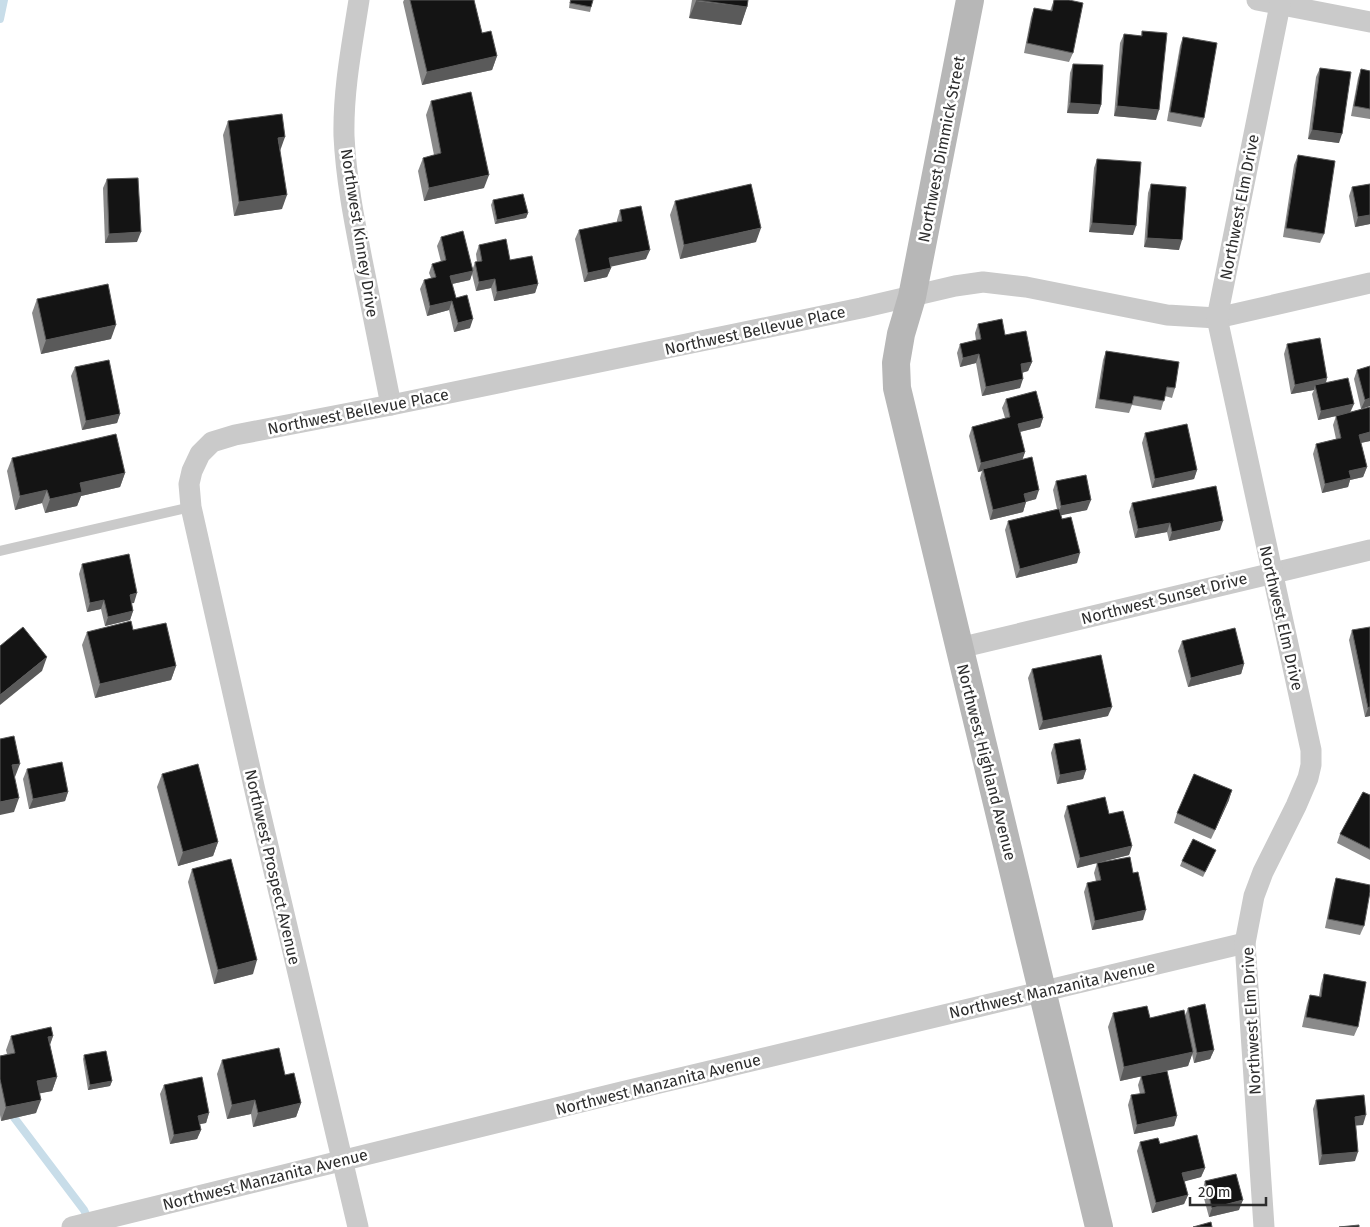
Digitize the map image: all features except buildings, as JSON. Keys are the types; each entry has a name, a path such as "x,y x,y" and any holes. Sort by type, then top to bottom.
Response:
{"main road":[{"name":"Northwest Dimmick Street","path":"912,297 970,0"},
{"name":"Northwest Highland Avenue","path":"912,297 901,334 896,363 897,388 1099,1227"}],"street":[{"name":"Northwest Kinney Drive","path":"359,0 348,69 345,103 346,164 351,204 390,405"},
{"path":"1256,0 1370,22"},
{"name":"Northwest Elm Drive","path":"1264,1227 1246,944 1254,896 1263,872 1308,778 1312,750 1217,318 1280,5"},
{"name":"Northwest Bellevue Place","path":"191,507 189,484 192,470 200,454 212,442 235,435 390,405 912,297 955,286 983,282 1026,287 1167,315 1217,318 1370,283"},
{"name":"Northwest Prospect Avenue","path":"191,507 258,804 358,1227"},
{"name":"Northwest Sunset Drive","path":"959,648 1370,550"},
{"name":"Northwest Manzanita Avenue","path":"72,1227 1042,991 1246,944"}],"lane":[{"path":"0,551 191,507"}],"waterway":[{"path":"0,19 4,0"},
{"path":"0,1099 84,1210 89,1221"}]}
